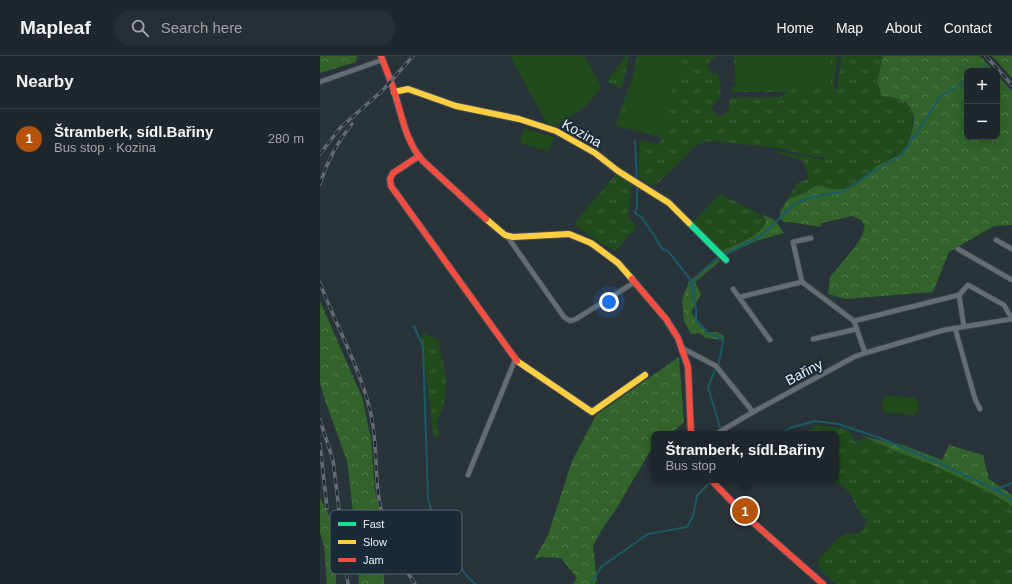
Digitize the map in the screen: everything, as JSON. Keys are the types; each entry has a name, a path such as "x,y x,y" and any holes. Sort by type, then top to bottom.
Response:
{"street":[{"path":"320,82 381,58 391,82 410,141 419,156 497,229 507,236 564,317 570,321 576,319 635,282"},
{"name":"Kozina","path":"394,92 408,89 456,106 519,118 556,131 595,153 618,171 666,200 726,260"},
{"path":"419,156 393,172 389,180 391,186 515,360 592,412 644,375"},
{"path":"507,236 522,237 560,234 578,237 591,243 618,263 669,323 682,348 688,367 691,431"},
{"path":"811,238 794,242 802,282 854,321 865,353"},
{"path":"996,240 1012,249"},
{"path":"958,249 1012,280"},
{"path":"740,297 802,282"},
{"name":"Bařiny","path":"721,431 753,412 865,353 955,328 1012,319 1004,305 968,286 959,295 854,321"},
{"path":"733,289 770,340"},
{"path":"959,295 964,327"},
{"name":"Bařiny","path":"813,339 857,328"},
{"path":"955,328 975,399 980,409"},
{"path":"682,348 716,366 753,412"},
{"path":"468,475 515,360"},
{"path":"713,483 748,518 823,584"}],"green space":[{"path":"320,56 357,56 356,62 320,73"},
{"path":"510,56 585,56 601,86 585,106 574,115 554,127 547,124"},
{"path":"626,56 629,56 622,89 607,81"},
{"path":"637,56 716,56 708,63 708,68 713,74 718,73 721,86 720,97 711,108 717,115 724,114 729,110 730,98 779,97 788,92 731,92 731,87 736,87 734,56 837,56 834,89 837,89 841,62 840,56 883,56 879,79 881,93 908,103 913,111 912,128 908,143 903,152 850,188 838,189 818,185 787,200 797,183 809,179 803,161 772,151 824,160 823,156 815,157 777,148 711,141 704,142 696,146 655,186 648,184 639,178 640,140 658,144 663,138 616,126 620,110 631,83"},
{"path":"639,56 671,56 680,58 661,135 621,126"},
{"path":"739,56 830,56 831,88 740,91"},
{"path":"883,56 980,56 991,68 964,68 964,140 1000,140 1000,78 1012,91 1012,225 994,226 949,252 933,292 846,299 828,294 830,277 855,247 862,235 865,226 861,220 852,216 821,223 821,227 782,221 780,218 780,212 787,200 818,185 829,188 844,189 860,182 877,166 898,156 905,149 912,131 914,122 913,115 908,104 903,101 897,98 881,96 878,83"},
{"path":"992,56 1012,56 1012,78"},
{"path":"524,128 554,137 549,152 520,143"},
{"path":"617,173 632,184 628,216 635,225 635,229 616,251 582,231 575,225 576,221"},
{"path":"720,194 756,212 766,220 760,231 741,243 721,251 694,225 693,222"},
{"path":"764,215 775,220 784,233 756,241 724,256 721,251 741,243 760,231 766,220 763,216"},
{"path":"718,259 720,261 695,282 701,294 691,312 705,332 717,332 724,336 724,340 706,338 699,333 691,334 684,321 682,300 689,281"},
{"path":"320,301 362,397 371,438 375,491 379,510 353,510 347,461 320,383"},
{"path":"423,333 438,340 446,377 444,405 437,422 439,437 434,438 421,338"},
{"path":"679,357 684,422 674,431 651,431 651,451 615,511 602,529 593,546 597,580 595,584 573,584 577,578 561,558 541,557 534,560 548,535 572,461 596,415"},
{"path":"887,396 913,397 918,400 918,411 914,415 885,413 882,409 882,400"},
{"path":"816,425 843,428 849,431 855,442 865,437 893,450 935,466 993,494 1012,506 1012,584 836,584 822,572 817,562 839,538 846,534 860,532 865,527 867,521 849,493 845,488 837,483 839,483 839,431 809,431"},
{"path":"865,437 903,445 942,460 949,445 983,455 989,479 1012,495 1012,506 993,494 935,466 893,450"},
{"path":"320,498 330,516 330,574 336,574 336,584 327,584 324,546 320,532"},
{"path":"359,574 384,574 384,584 359,584"}],"waterway":[{"path":"982,68 985,65"},
{"path":"723,255 761,236 794,204 812,197 842,192 902,155 940,97 964,82"},
{"path":"635,140 637,181"},
{"path":"637,186 637,208 635,213 642,218 663,250 668,251 690,279 694,302"},
{"path":"694,296 693,282 699,274 720,256"},
{"path":"694,302 696,308 696,320 708,333 723,339 718,365"},
{"path":"414,326 423,347 428,498 431,510"},
{"path":"715,370 708,387 721,431"},
{"path":"785,431 790,428 815,421 838,424 880,438 944,465 1002,493 1012,500"},
{"path":"590,584 602,566 648,534 687,527 693,516 697,496 709,483"},
{"path":"995,490 1012,483"},
{"path":"462,569 475,584"}],"railway":[{"path":"320,154 340,128 383,90 413,56"},
{"path":"986,56 1012,85"},
{"path":"320,184 333,152 352,124"},
{"path":"320,283 354,362 370,410 375,441 378,492 381,510"},
{"path":"320,420 333,460 339,510"},
{"path":"320,444 327,508"},
{"path":"347,574 348,584"},
{"path":"409,574 415,584"}],"traffic: fast":[{"path":"689,223 726,260"}],"traffic: slow":[{"path":"394,92 408,89 456,106 519,119 556,131 595,153 618,171 669,203 689,223"},
{"path":"486,219 505,235 513,237 569,234 591,243 618,263 632,279"},
{"path":"517,361 592,412 645,375"}],"traffic: jam":[{"path":"381,56 408,137 417,153 422,160 486,219"},
{"path":"419,156 393,173 390,179 391,186 517,361"},
{"path":"632,279 666,319 678,338 688,367 691,431"},
{"path":"714,483 748,518 823,584"}],"place":[{"name":"Štramberk, sídl.Bařiny","path":"745,511"}]}
